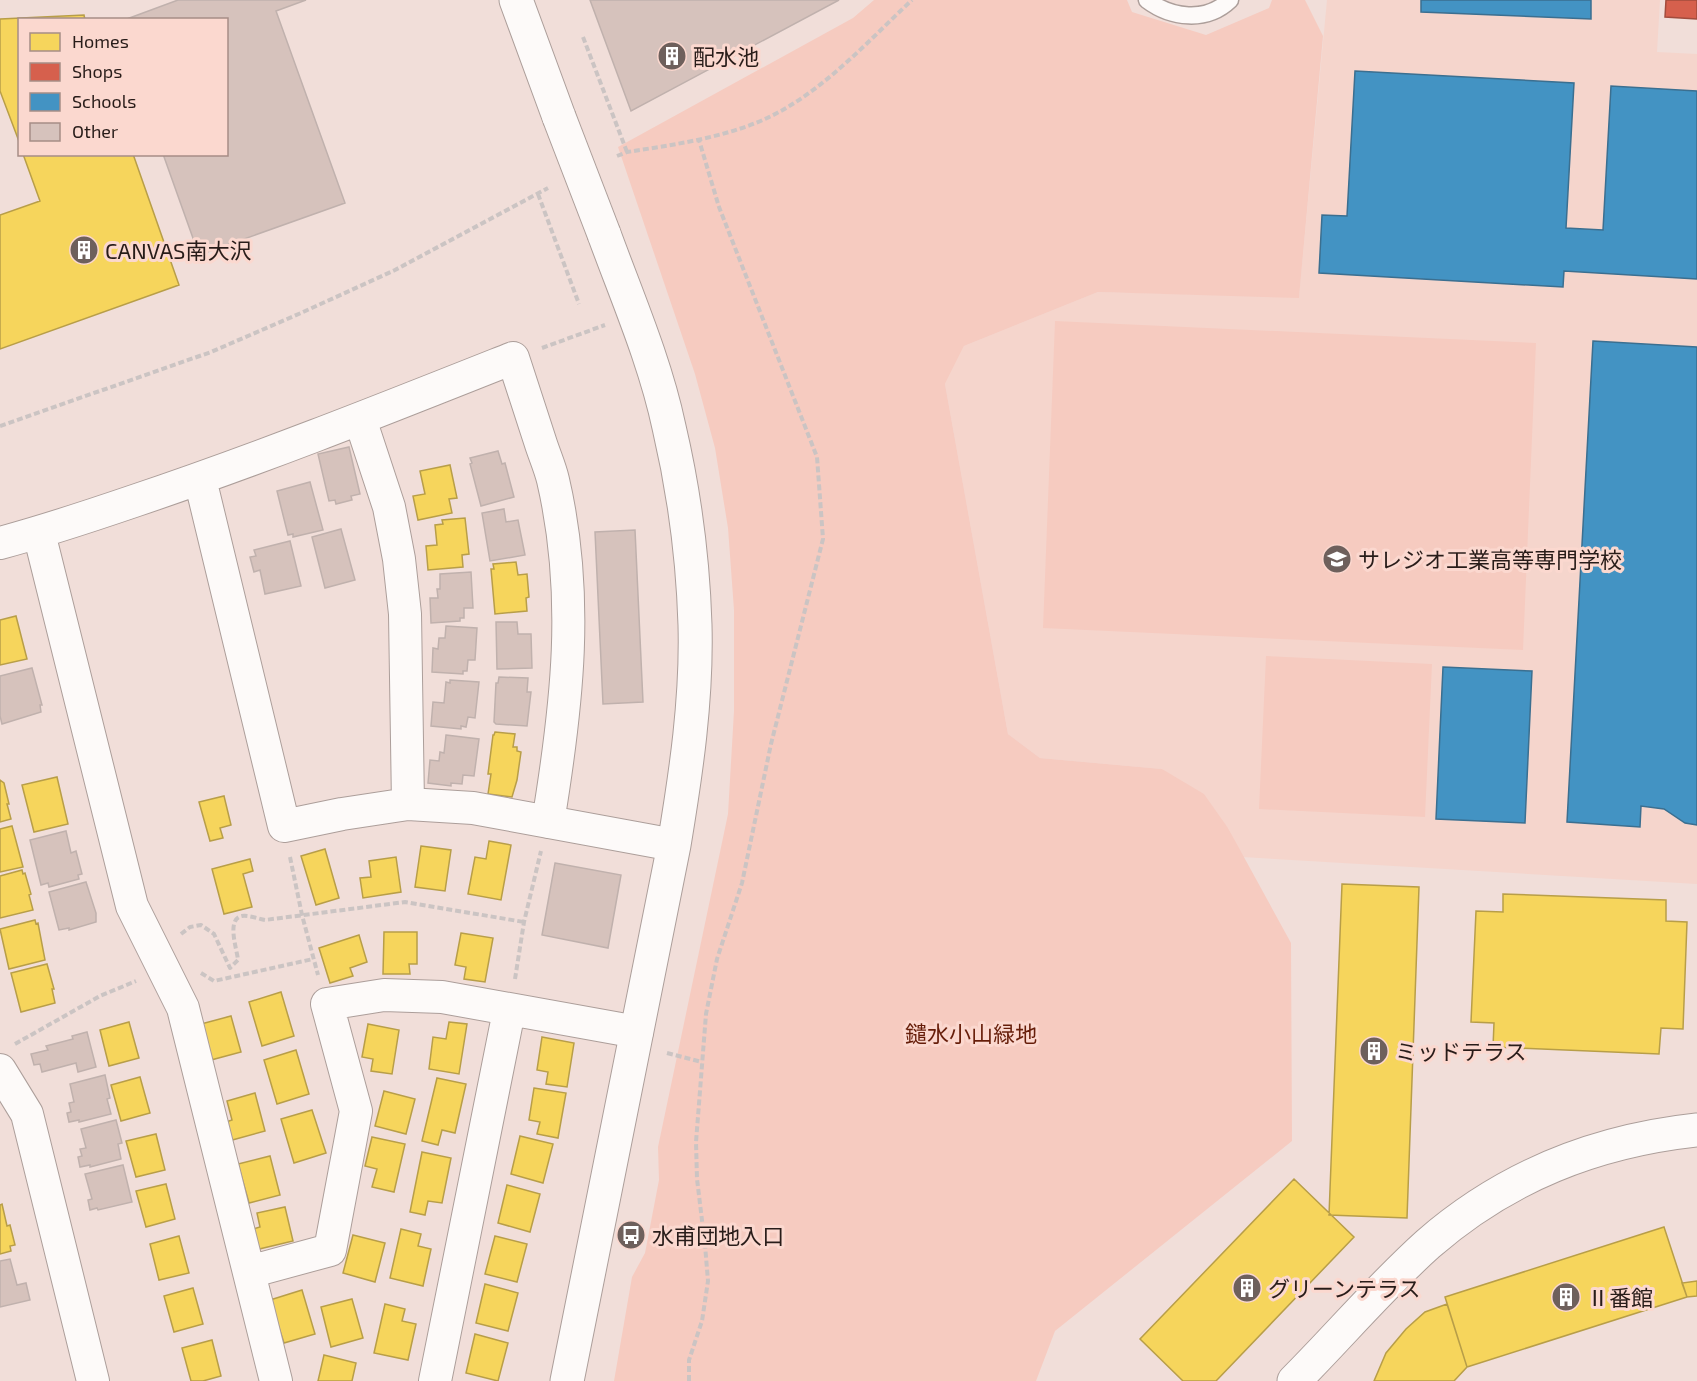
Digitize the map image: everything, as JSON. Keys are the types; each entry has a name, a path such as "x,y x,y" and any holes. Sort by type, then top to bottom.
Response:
{"street":[{"path":"516,0 634,313 666,416 688,541 695,624 694,673 687,763 674,845 567,1381"},
{"path":"0,543 200,479 513,358 553,479 569,592 566,688 548,822"},
{"path":"360,419 389,507 399,559 405,614 408,804"},
{"path":"200,479 284,826 342,813 408,804 473,808 674,845"},
{"path":"39,532 132,906 183,1008 276,1381"},
{"path":"249,1272 330,1250 356,1111 327,1004 384,995 442,997 509,1011 637,1032"},
{"path":"435,1381 509,1011"},
{"path":"5,1058 27,1114 93,1381"},
{"path":"1294,1381 1428,1245 1486,1200 1535,1174 1589,1151 1622,1142 1697,1130"}],"lane":[{"path":"1147,0 1160,10 1182,16 1204,14 1225,5 1230,0"}],"path":[{"path":"617,156 627,152 699,140 764,119 797,101 836,70 912,0"},
{"path":"583,37 627,152"},
{"path":"689,1381 689,1360 702,1321 708,1281 697,1179 696,1142 706,1014 717,959 742,883 771,744 823,539 817,457 719,207 699,140"},
{"path":"0,426 211,352 281,322 395,270 548,188"},
{"path":"538,194 579,304"},
{"path":"513,358 607,324"},
{"path":"509,1011 524,922 548,822"},
{"path":"284,826 302,915 327,1004"},
{"path":"177,943 181,933 190,927 201,925 214,934 230,968 238,960 232,927 237,918 243,916 266,920 405,902 524,922"},
{"path":"5,1058 100,996 163,971 187,964 214,981 313,959"},
{"path":"667,1053 702,1062"}],"shaded area":[{"name":"サレジオ工業高等専門学校","path":"1327,0 1660,0 1657,52 1697,54 1697,884 1242,857 1228,828 1162,769 1040,758 1008,734 945,384 964,346 1098,292 1299,297"}],"green space":[{"name":"鑓水小山緑地","path":"874,0 1127,0 1132,12 1206,35 1269,8 1272,0 1305,0 1323,36 1299,298 1098,292 964,346 945,384 1008,734 1040,758 1162,769 1204,794 1228,828 1291,943 1292,1141 1055,1331 1036,1381 614,1381 632,1277 645,1253 659,1180 658,1147 728,814 734,711 734,610 728,528 715,448 695,374 618,147 853,18"},
{"path":"1055,321 1536,343 1523,650 1043,628"},
{"path":"1266,656 1432,664 1425,817 1259,809"}],"building: Homes":[{"path":"84,15 85,18 21,18"},
{"path":"18,18 18,139 0,91 0,19"},
{"name":"CANVAS南大沢","path":"24,156 134,156 179,285 0,349 0,215 40,201"},
{"path":"450,465 457,498 449,499 452,513 418,520 413,496 425,494 420,471"},
{"path":"465,518 469,554 462,555 463,567 428,570 426,546 437,545 435,525 443,524 442,520"},
{"path":"516,562 518,575 527,574 529,597 526,598 527,611 495,614 491,569 494,569 493,564"},
{"path":"16,616 27,659 0,665 0,620"},
{"path":"495,732 515,734 513,747 517,747 517,751 521,752 512,797 488,794 491,774 488,774"},
{"path":"57,777 68,824 34,832 22,785"},
{"path":"0,780 4,783 11,819 0,822"},
{"path":"224,796 231,825 220,828 223,838 210,841 199,802"},
{"path":"12,826 23,867 0,872 0,829"},
{"path":"489,841 511,845 501,900 468,894 475,857 486,859"},
{"path":"421,846 451,850 445,891 415,887"},
{"path":"325,849 339,898 316,905 301,856"},
{"path":"396,857 401,892 363,898 360,878 371,877 369,861"},
{"path":"250,859 253,871 243,874 252,907 224,914 212,869"},
{"path":"22,870 31,894 29,895 33,910 0,918 0,876"},
{"name":"ミッドテラス","path":"1342,884 1419,887 1407,1218 1329,1215"},
{"path":"1503,894 1666,900 1666,921 1687,922 1683,1029 1661,1028 1659,1054 1493,1047 1494,1023 1471,1022 1476,911 1503,912"},
{"path":"35,920 36,924 38,923 45,960 9,969 0,929"},
{"path":"384,932 417,932 417,964 409,964 410,974 383,974"},
{"path":"461,933 493,938 485,982 464,979 466,967 455,965"},
{"path":"359,935 367,962 350,968 353,976 330,983 319,948"},
{"path":"47,964 54,989 52,989 55,1003 21,1012 11,973"},
{"path":"281,992 294,1036 262,1046 249,1002"},
{"path":"231,1016 241,1052 211,1060 201,1024"},
{"path":"129,1022 139,1058 109,1066 100,1030"},
{"path":"449,1022 467,1024 459,1074 429,1069 433,1037 446,1039"},
{"path":"368,1024 399,1030 392,1074 371,1071 373,1059 362,1057"},
{"path":"542,1037 574,1043 567,1087 546,1084 548,1072 537,1070"},
{"path":"296,1050 309,1094 277,1104 264,1060"},
{"path":"140,1077 150,1113 121,1121 111,1085"},
{"path":"437,1078 466,1084 455,1133 442,1130 438,1145 422,1141"},
{"path":"534,1088 566,1093 558,1138 537,1134 540,1122 529,1120"},
{"path":"384,1091 415,1099 406,1134 375,1126"},
{"path":"255,1093 265,1131 225,1142 220,1124 232,1120 227,1101"},
{"path":"312,1110 326,1153 294,1163 281,1119"},
{"path":"156,1134 165,1170 136,1177 126,1141"},
{"path":"520,1136 553,1144 543,1183 511,1174"},
{"path":"372,1137 405,1144 394,1192 372,1187 377,1169 365,1166"},
{"path":"422,1152 451,1158 442,1203 428,1201 425,1215 410,1212"},
{"path":"270,1156 280,1195 249,1203 238,1164"},
{"name":"グリーンテラス","path":"1294,1179 1354,1237 1216,1381 1183,1381 1140,1339"},
{"path":"166,1184 175,1219 146,1227 136,1191"},
{"path":"507,1185 540,1194 530,1232 498,1223"},
{"path":"2,1204 7,1226 10,1225 15,1245 10,1246 11,1251 0,1254 0,1205"},
{"path":"285,1207 293,1241 255,1250 250,1230 260,1227 257,1213"},
{"name":"Ⅱ番館","path":"1664,1227 1687,1297 1467,1367 1445,1297"},
{"path":"401,1229 421,1234 418,1246 431,1249 423,1286 390,1278"},
{"path":"353,1235 385,1243 375,1282 343,1273"},
{"path":"179,1236 189,1273 159,1280 150,1244"},
{"path":"495,1236 527,1244 517,1282 485,1274"},
{"path":"1697,1281 1697,1296 1687,1297 1682,1283"},
{"path":"485,1284 518,1293 508,1331 476,1323"},
{"path":"193,1288 203,1324 174,1332 164,1296"},
{"path":"302,1290 315,1334 284,1343 270,1300"},
{"path":"352,1299 363,1338 331,1347 321,1307"},
{"path":"385,1304 405,1309 402,1321 416,1324 408,1360 374,1353"},
{"path":"1447,1304 1467,1367 1454,1381 1374,1381 1386,1353 1406,1329 1425,1312"},
{"path":"475,1334 508,1343 498,1381 466,1373"},
{"path":"212,1340 221,1376 203,1381 191,1381 182,1348"},
{"path":"324,1355 356,1363 352,1381 318,1381"}],"building: Shops":[{"path":"1666,0 1697,0 1697,19 1665,17"}],"building: Schools":[{"path":"1421,0 1591,0 1591,19 1421,12"},
{"path":"1355,71 1574,83 1566,228 1603,230 1611,86 1697,91 1697,279 1564,271 1563,287 1319,273 1322,215 1347,216"},
{"path":"1593,341 1697,347 1697,825 1685,823 1664,809 1641,806 1640,827 1567,822"},
{"path":"1443,667 1532,671 1525,823 1436,819"}],"building: Other":[{"path":"178,0 306,0 276,11 345,203 199,255 164,156 228,156 228,18 129,18"},
{"name":"配水池","path":"590,0 839,0 631,111"},
{"path":"349,447 360,494 351,496 352,500 336,504 335,500 329,501 318,454"},
{"path":"498,451 502,464 505,463 514,497 481,506 470,458"},
{"path":"310,482 323,530 293,537 293,534 288,535 277,491"},
{"path":"504,509 506,522 518,520 525,555 490,561 482,513"},
{"path":"341,529 355,580 325,588 312,537"},
{"path":"635,530 643,702 603,704 595,532"},
{"path":"290,541 301,586 265,594 260,570 254,572 250,557 256,556 254,550"},
{"path":"471,572 473,608 464,608 464,618 460,618 460,621 431,623 430,598 438,598 440,574"},
{"path":"496,622 517,622 518,634 531,634 532,668 497,669"},
{"path":"446,626 477,628 475,660 468,660 467,671 463,671 463,674 432,672 433,648 438,649 439,638 445,638"},
{"path":"32,668 42,705 40,705 41,712 2,724 0,676"},
{"path":"499,677 528,678 527,692 531,692 527,726 494,722 496,683"},
{"path":"450,680 479,682 475,718 468,717 466,727 461,726 461,729 431,726 433,702 444,703 446,682 450,683"},
{"path":"446,735 479,739 474,776 463,775 462,784 451,783 451,786 428,783 430,760 439,761 440,752 444,753"},
{"path":"66,831 71,853 76,851 82,874 78,875 79,879 49,887 48,883 41,885 30,840"},
{"path":"555,863 621,875 608,948 542,935"},
{"path":"86,882 96,913 96,922 69,930 69,928 59,930 49,892"},
{"path":"87,1032 96,1067 78,1072 76,1063 42,1072 40,1064 34,1065 31,1054 48,1050 46,1046 73,1039 72,1036"},
{"path":"105,1075 111,1114 79,1122 79,1120 69,1122 67,1113 71,1112 69,1103 74,1102 70,1084"},
{"path":"116,1120 122,1143 118,1144 121,1159 90,1167 90,1165 80,1167 78,1157 82,1156 80,1149 86,1148 81,1129"},
{"path":"123,1165 132,1202 90,1210 88,1200 92,1199 85,1174"},
{"path":"10,1259 17,1285 26,1283 30,1300 0,1307 0,1261"}],"place":[{"name":"配水池","path":"672,56"},
{"name":"CANVAS南大沢","path":"84,250"},
{"name":"サレジオ工業高等専門学校","path":"1337,559"},
{"name":"ミッドテラス","path":"1374,1051"},
{"name":"水甫団地入口","path":"631,1235"},
{"name":"グリーンテラス","path":"1247,1288"},
{"name":"Ⅱ番館","path":"1566,1297"}]}
